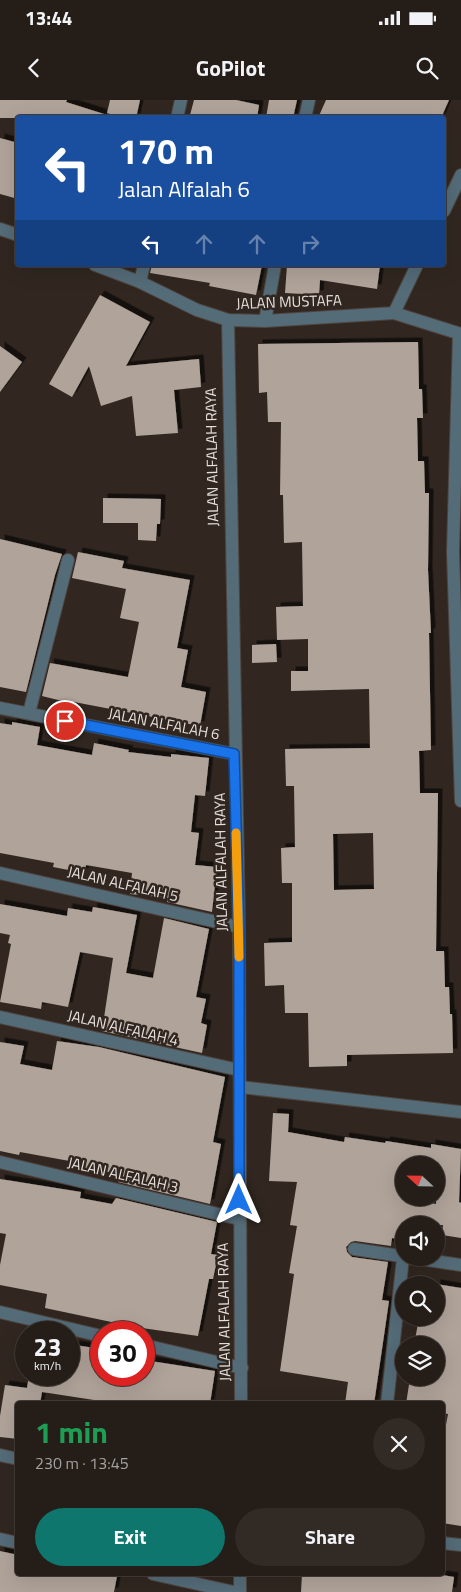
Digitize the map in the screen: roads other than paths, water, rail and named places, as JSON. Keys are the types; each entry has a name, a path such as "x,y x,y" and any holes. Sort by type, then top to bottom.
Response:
{"street":[{"path":"178,115 180,100"},
{"path":"306,115 309,100"},
{"path":"446,207 461,175"},
{"path":"0,229 15,234"},
{"name":"JALAN MUSTAFA","path":"100,267 140,282 197,310 228,320 265,321 394,313 460,334"},
{"path":"140,282 144,267"},
{"path":"265,321 275,267"},
{"path":"394,313 416,267"},
{"name":"JALAN ALFALAH RAYA","path":"228,320 234,754 239,928 238,1070 240,1087 241,1401"},
{"path":"460,334 457,552 461,801"},
{"path":"28,713 68,560"},
{"name":"JALAN ALFALAH 6","path":"0,708 234,754"},
{"name":"JALAN ALFALAH 5","path":"0,873 239,928"},
{"name":"JALAN ALFALAH 4","path":"0,1017 238,1070"},
{"path":"240,1087 461,1112"},
{"name":"JALAN ALFALAH 3","path":"0,1162 239,1219"},
{"path":"354,1249 395,1257"},
{"path":"445,1263 461,1265"},
{"path":"387,1401 402,1266"},
{"path":"0,1312 90,1333"},
{"path":"155,1348 242,1368"},
{"path":"0,1455 15,1458"},
{"path":"0,1539 15,1542"},
{"path":"445,1543 461,1545"},
{"path":"162,1576 234,1592"},
{"path":"240,1576 240,1592"}]}
